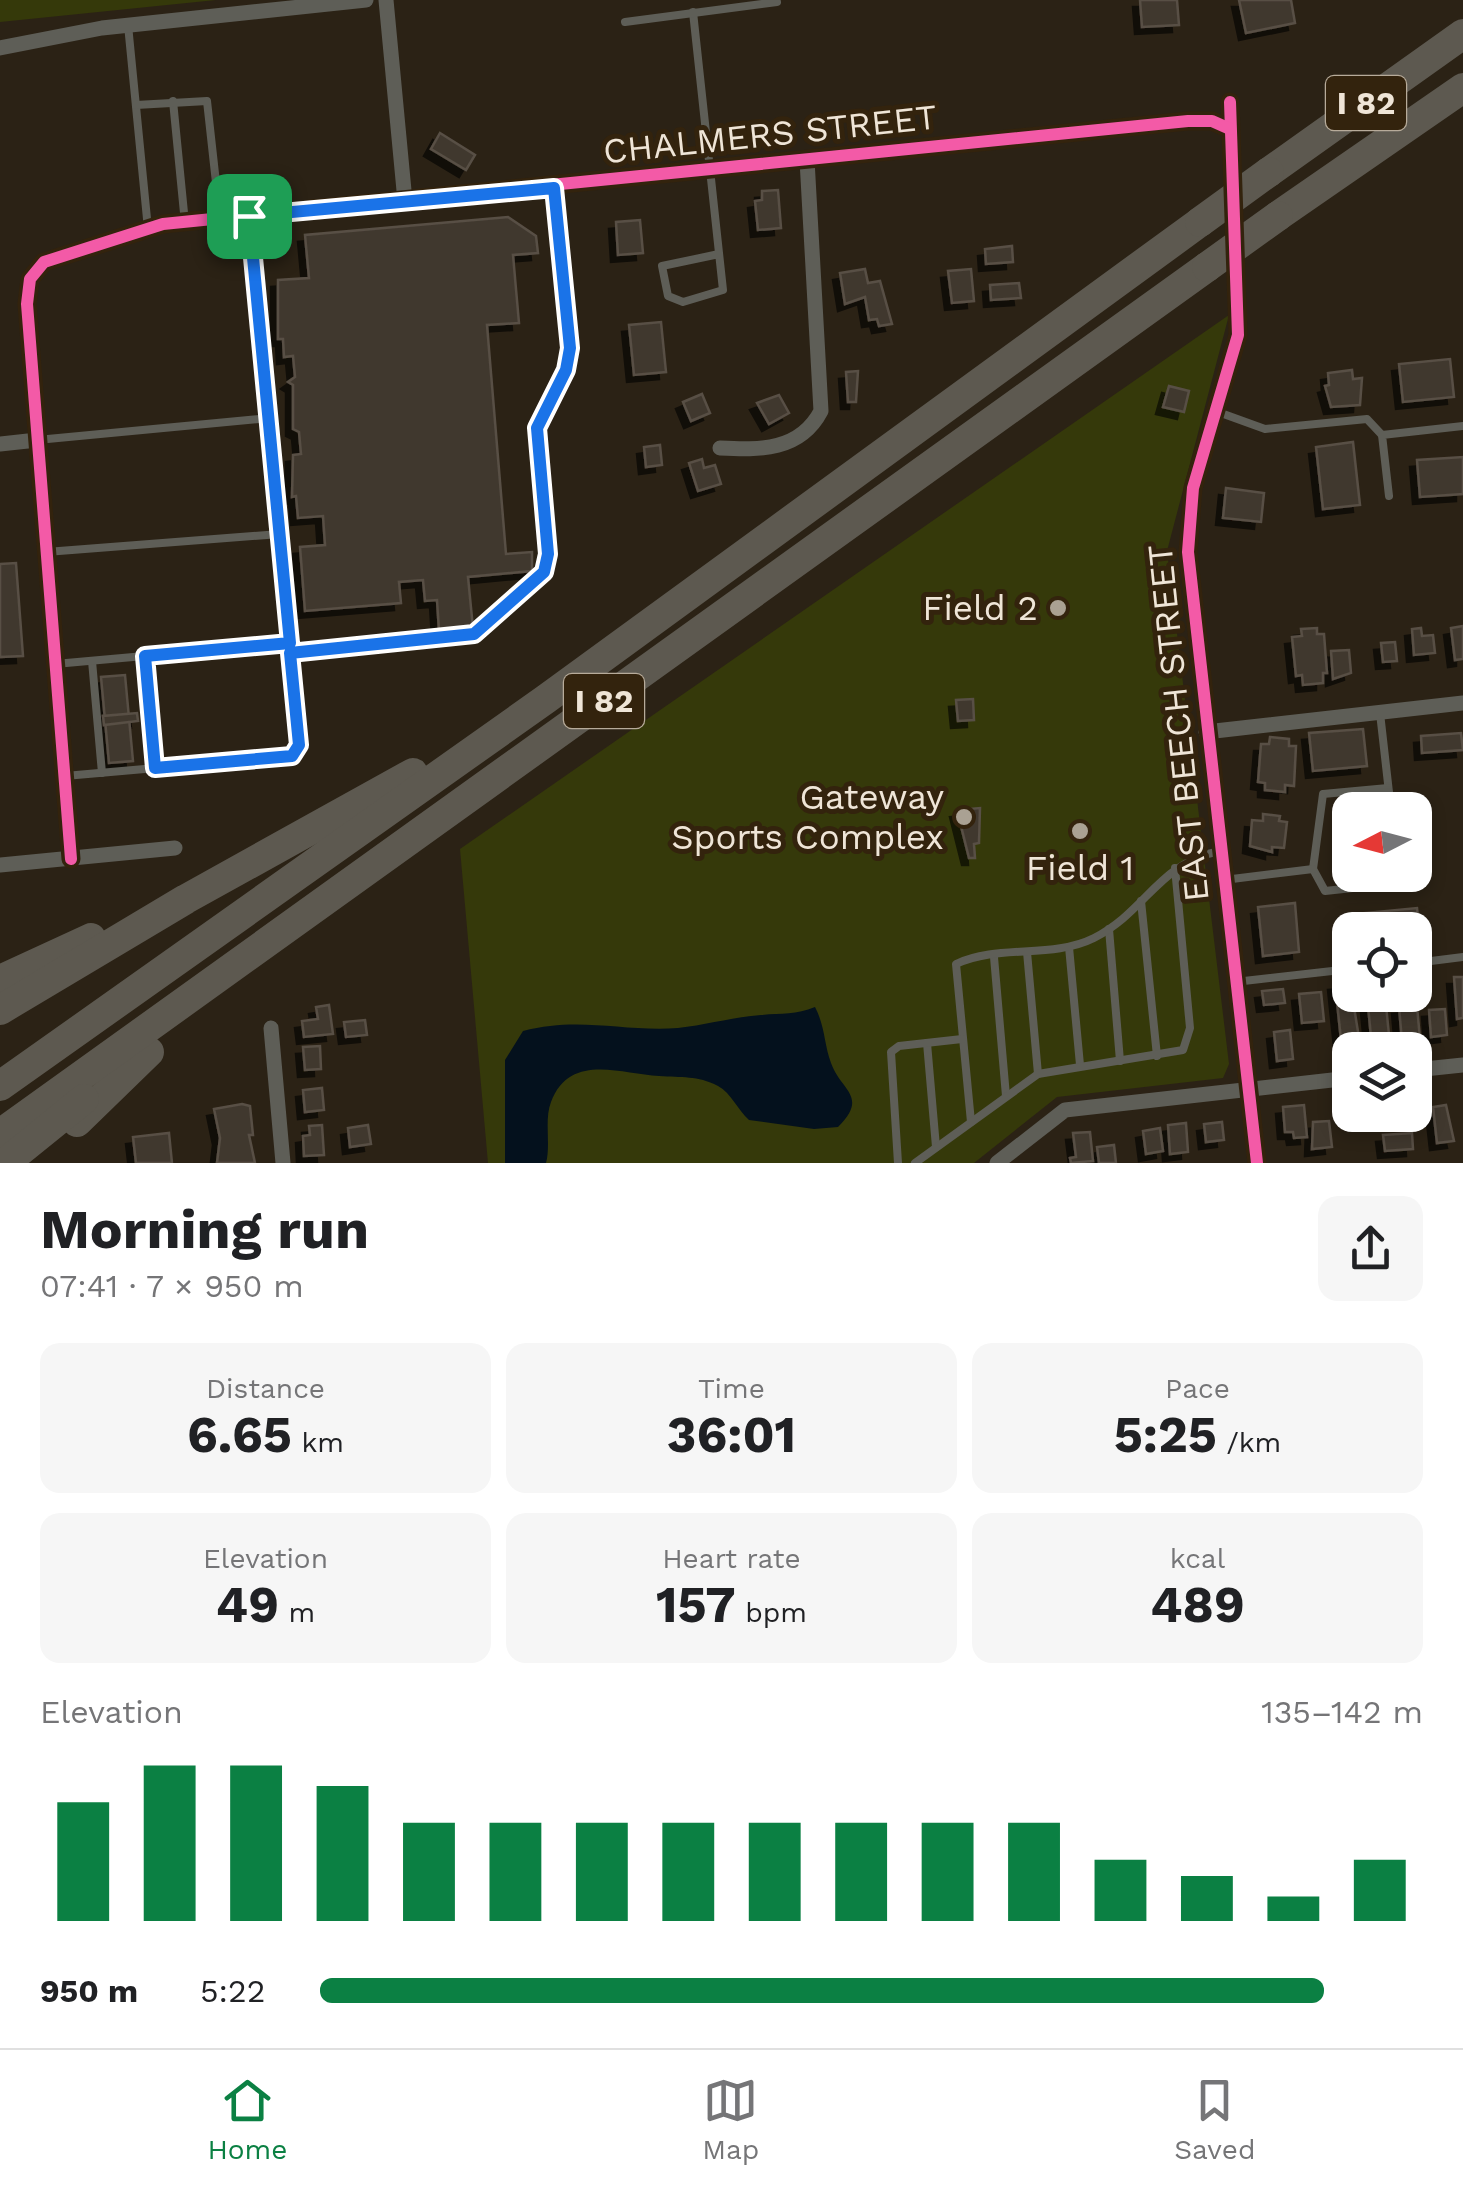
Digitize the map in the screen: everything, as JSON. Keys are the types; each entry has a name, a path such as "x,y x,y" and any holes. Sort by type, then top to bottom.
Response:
{"highway":[{"name":"I 82","path":"0,1086 546,699 1463,34"},
{"name":"I 82","path":"0,1134 1278,216 1463,88"},
{"path":"5,1163 536,766 773,579"},
{"path":"0,1010 186,899 546,699"},
{"path":"0,980 186,899"},
{"path":"36,1163 149,1052"}],"street":[{"path":"0,48 128,25 366,0"},
{"path":"386,0 406,201"},
{"name":"EAST BEECH STREET","path":"1230,102 1239,316 1235,357 1193,488 1187,525 1206,732 1257,1163"},
{"name":"CHALMERS STREET","path":"37,440 27,304 30,279 44,262 148,229 1188,120 1212,121 1230,128"},
{"path":"720,448 763,450 786,444 805,432 821,410 808,160"},
{"path":"0,444 37,440 72,859"},
{"path":"1206,732 1463,703"},
{"path":"0,865 176,848"},
{"path":"271,1028 284,1163"},
{"path":"1432,1068 1463,1065"},
{"path":"997,1163 1065,1110 1332,1080"}],"lane":[{"path":"625,22 776,2"},
{"path":"694,12 720,254 723,290 683,302 668,296 662,266 720,254"},
{"path":"128,25 148,229"},
{"path":"136,105 203,98 210,108 220,219"},
{"path":"173,101 184,223"},
{"path":"54,664 474,634 544,572 548,554 537,428 566,370 570,348 554,188"},
{"path":"65,776 292,756 299,745 249,216"},
{"path":"1218,412 1264,430 1367,419 1382,435 1390,496"},
{"path":"37,440 269,418"},
{"path":"1382,435 1463,426"},
{"path":"46,552 280,534"},
{"path":"145,656 155,768"},
{"path":"92,661 102,773"},
{"path":"1380,712 1389,792"},
{"path":"1332,889 1325,890 1314,870 1323,794 1388,788"},
{"path":"971,1122 956,964 1069,947 1109,928 1190,856 1220,850"},
{"path":"915,1163 1038,1074 1182,1050 1190,1028 1175,868"},
{"path":"1223,880 1314,870"},
{"path":"1142,901 1157,1056"},
{"path":"1109,928 1120,1060"},
{"path":"1069,947 1080,1065"},
{"path":"1027,952 1038,1074"},
{"path":"994,957 1006,1096"},
{"path":"1432,961 1463,958"},
{"path":"1236,982 1332,972"},
{"path":"898,1163 891,1052 962,1039"},
{"path":"926,1043 936,1147"}],"green space":[{"path":"0,0 216,0 0,22"},
{"name":"Gateway Sports Complex","path":"1229,315 1167,551 1229,1064 1223,1078 1057,1097 974,1163 488,1163 460,849"}],"water":[{"path":"815,1007 831,1063 852,1101 838,1127 814,1129 749,1120 723,1089 703,1080 613,1070 584,1071 560,1086 551,1102 546,1163 505,1163 505,1060 523,1031 563,1025 678,1028"}],"building":[{"path":"1140,0 1177,0 1179,25 1142,27"},
{"path":"1239,0 1291,0 1295,23 1246,33"},
{"path":"440,133 475,155 466,170 431,149"},
{"path":"778,190 781,228 758,230 755,201 762,200 762,191"},
{"path":"508,217 536,236 538,253 513,255 519,323 487,325 506,554 532,552 532,571 468,577 473,628 439,631 437,600 425,601 423,580 399,582 401,603 305,611 300,547 325,545 323,516 298,518 296,496 292,497 293,455 301,454 299,432 293,429 293,385 288,382 295,377 293,356 284,357 283,339 278,339 278,280 309,278 305,235"},
{"path":"640,220 643,253 618,255 616,222"},
{"path":"1012,246 1013,262 986,264 985,249"},
{"path":"865,269 868,283 880,281 892,324 879,326 877,319 869,320 865,297 845,304 840,273"},
{"path":"971,269 974,301 952,303 948,271"},
{"path":"1019,283 1021,298 991,300 990,285"},
{"path":"661,322 666,372 634,375 629,325"},
{"path":"1450,359 1454,397 1403,402 1399,364"},
{"path":"1352,370 1353,379 1362,378 1360,405 1331,407 1325,386 1329,385 1328,373"},
{"path":"858,371 856,402 848,402 846,372"},
{"path":"1169,386 1189,391 1184,412 1163,407"},
{"path":"702,394 710,413 691,421 683,402"},
{"path":"779,395 789,413 769,424 757,403"},
{"path":"1353,442 1360,505 1323,509 1316,447"},
{"path":"660,445 662,465 646,467 644,447"},
{"path":"1463,457 1463,494 1420,497 1417,460"},
{"path":"702,459 704,468 715,465 721,484 698,491 689,463"},
{"path":"1226,488 1264,493 1261,522 1223,518"},
{"path":"16,563 23,656 0,657 0,564"},
{"path":"1463,626 1463,659 1455,660 1451,628"},
{"path":"1317,628 1317,634 1324,634 1327,673 1323,673 1323,683 1303,685 1302,675 1296,676 1292,637 1302,636 1301,629"},
{"path":"1421,628 1422,636 1433,635 1435,653 1414,655 1412,629"},
{"path":"1395,642 1397,661 1383,662 1381,643"},
{"path":"1349,650 1351,673 1333,679 1331,651"},
{"path":"125,675 133,761 109,763 101,677"},
{"path":"973,699 974,720 958,721 956,700"},
{"path":"137,713 138,721 104,725 103,716"},
{"path":"1363,729 1367,766 1313,771 1309,733"},
{"path":"1461,733 1463,750 1422,753 1421,736"},
{"path":"1270,737 1289,739 1289,746 1296,746 1294,786 1285,785 1285,792 1265,790 1265,783 1258,782 1261,744 1269,744"},
{"path":"980,808 979,843 974,844 975,858 969,858 957,810"},
{"path":"1263,814 1280,816 1279,821 1287,822 1284,848 1272,847 1272,852 1250,846 1252,820 1263,821"},
{"path":"1295,903 1299,952 1263,956 1258,907"},
{"path":"1417,908 1417,912 1375,912"},
{"path":"1454,977 1463,977 1463,1018 1457,1019"},
{"path":"1283,989 1285,1003 1264,1005 1262,991"},
{"path":"1321,992 1324,1021 1302,1023 1299,994"},
{"path":"329,1005 333,1034 304,1037 302,1021 318,1019 316,1007"},
{"path":"1445,1009 1447,1035 1432,1037 1432,1010"},
{"path":"1338,1012 1355,1012 1358,1032 1340,1032"},
{"path":"1369,1012 1387,1012 1389,1032 1371,1032"},
{"path":"1399,1012 1418,1012 1419,1032 1401,1032"},
{"path":"365,1020 367,1035 346,1037 344,1022"},
{"path":"1290,1030 1293,1059 1277,1061 1274,1032"},
{"path":"320,1046 321,1069 305,1070 303,1047"},
{"path":"322,1088 324,1110 305,1112 303,1090"},
{"path":"1304,1105 1307,1137 1294,1138 1293,1132 1285,1132 1283,1107"},
{"path":"1446,1105 1454,1141 1437,1143 1433,1107"},
{"path":"250,1106 253,1135 249,1135 255,1163 217,1163 220,1138 214,1109"},
{"path":"1329,1121 1332,1147 1312,1149 1313,1122"},
{"path":"1222,1122 1224,1140 1206,1142 1204,1124"},
{"path":"1186,1123 1188,1152 1170,1154 1168,1125"},
{"path":"322,1125 324,1155 304,1156 303,1136 310,1135 309,1126"},
{"path":"368,1125 371,1144 350,1147 348,1128"},
{"path":"1160,1128 1163,1151 1146,1154 1143,1131"},
{"path":"1090,1132 1093,1161 1071,1163 1070,1158 1076,1157 1073,1133"},
{"path":"169,1133 172,1163 136,1163 133,1137"},
{"path":"1412,1133 1413,1149 1385,1151 1383,1135"},
{"path":"1114,1145 1116,1163 1099,1163 1097,1147"}],"cycle path":[{"path":"1230,102 1238,335 1193,488 1188,552 1257,1163"},
{"path":"71,859 27,304 30,279 44,262 163,224 1188,121 1212,121 1230,129"}],"place":[{"name":"Field 2","path":"1058,608"},
{"name":"Gateway Sports Complex","path":"964,817"},
{"name":"Field 1","path":"1080,831"}],"route":[{"path":"554,188 570,348 566,370 537,428 548,566 474,634 290,653 299,745 292,756 155,768 145,656 290,643 249,216 554,188"}]}
